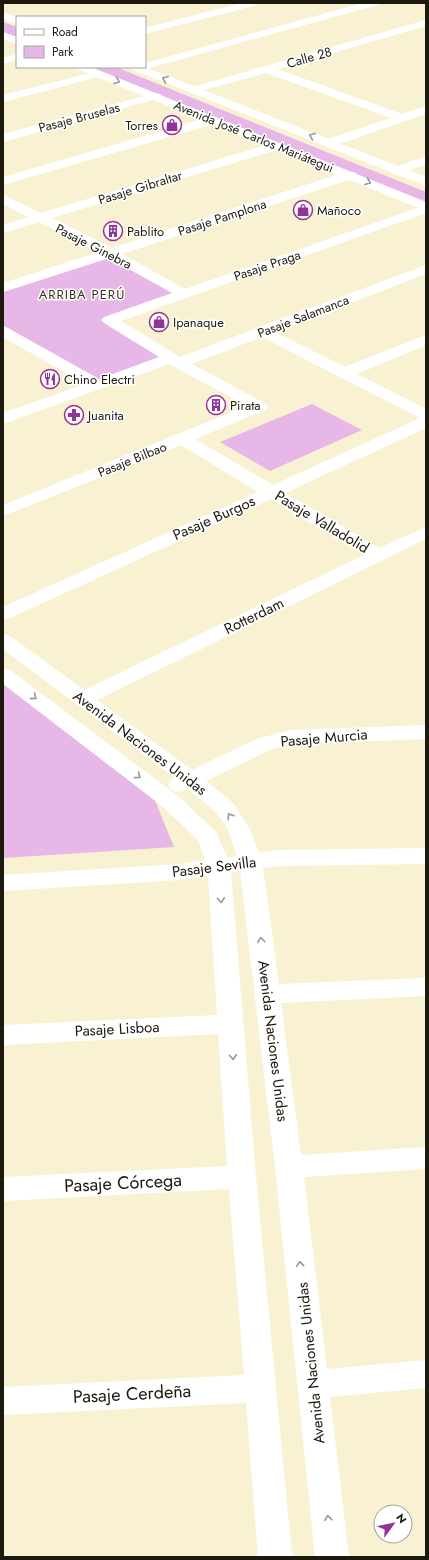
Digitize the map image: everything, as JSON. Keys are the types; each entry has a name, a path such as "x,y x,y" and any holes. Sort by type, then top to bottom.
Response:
{"street":[{"path":"146,31 253,3"},
{"path":"146,65 374,3"},
{"path":"3,15 16,21"},
{"name":"Calle 28","path":"192,90 426,23"},
{"path":"3,35 16,41"},
{"path":"3,61 16,57"},
{"name":"Avenida José Carlos Mariátegui","path":"83,68 350,175 426,208"},
{"name":"Avenida José Carlos Mariátegui","path":"141,68 192,90 426,182"},
{"path":"266,69 402,118"},
{"path":"3,99 98,74"},
{"name":"Pasaje Bruselas","path":"3,138 156,96"},
{"path":"329,143 426,110"},
{"path":"3,181 214,120"},
{"name":"Pasaje Gibraltar","path":"3,229 276,146"},
{"path":"397,171 426,160"},
{"name":"Pasaje Pamplona","path":"3,288 350,175"},
{"name":"Pasaje Ginebra","path":"3,199 110,253 184,294"},
{"name":"Pasaje Praga","path":"175,360 109,320 426,208"},
{"name":"Pasaje Salamanca","path":"3,419 97,384 262,331 426,269"},
{"path":"262,331 426,414"},
{"path":"3,332 97,384"},
{"path":"345,373 426,340"},
{"path":"3,350 24,343"},
{"name":"Pasaje Bilbao","path":"3,511 260,407 175,360"},
{"name":"Pasaje Burgos","path":"3,614 426,422"},
{"name":"Pasaje Valladolid","path":"181,438 379,556"},
{"name":"Rotterdam","path":"82,699 426,532"},
{"name":"Avenida Naciones Unidas","path":"3,640 190,780 225,808 239,829 251,862 289,1167 332,1557"},
{"name":"Avenida Naciones Unidas","path":"3,674 162,794 208,837 219,867 242,1177 275,1557"},
{"name":"Pasaje Murcia","path":"162,794 264,744 291,737 426,732"},
{"name":"Pasaje Sevilla","path":"3,883 172,873 278,858 426,856"},
{"path":"267,994 426,987"},
{"name":"Pasaje Lisboa","path":"3,1035 231,1024"},
{"path":"289,1167 426,1158"},
{"name":"Pasaje Córcega","path":"3,1190 242,1177"},
{"path":"313,1384 426,1374"},
{"name":"Pasaje Cerdeña","path":"3,1401 261,1388"}],"green space":[{"path":"3,22 16,27 16,38 3,33"},
{"path":"91,68 118,68 426,192 426,202"},
{"path":"112,257 180,294 104,320 166,357 97,381 3,329 3,292"},
{"path":"312,404 362,430 270,471 220,442"},
{"path":"3,683 154,798 174,847 3,858"}],"place":[{"name":"Torres","path":"172,125"},
{"name":"Mañoco","path":"303,210"},
{"name":"Pablito","path":"113,231"},
{"name":"Ipanaque","path":"159,322"},
{"name":"Chino Electri","path":"50,379"},
{"name":"Pirata","path":"216,405"},
{"name":"Juanita","path":"74,415"}],"district":[{"name":"ARRIBA PERÚ","path":"82,294"}]}
